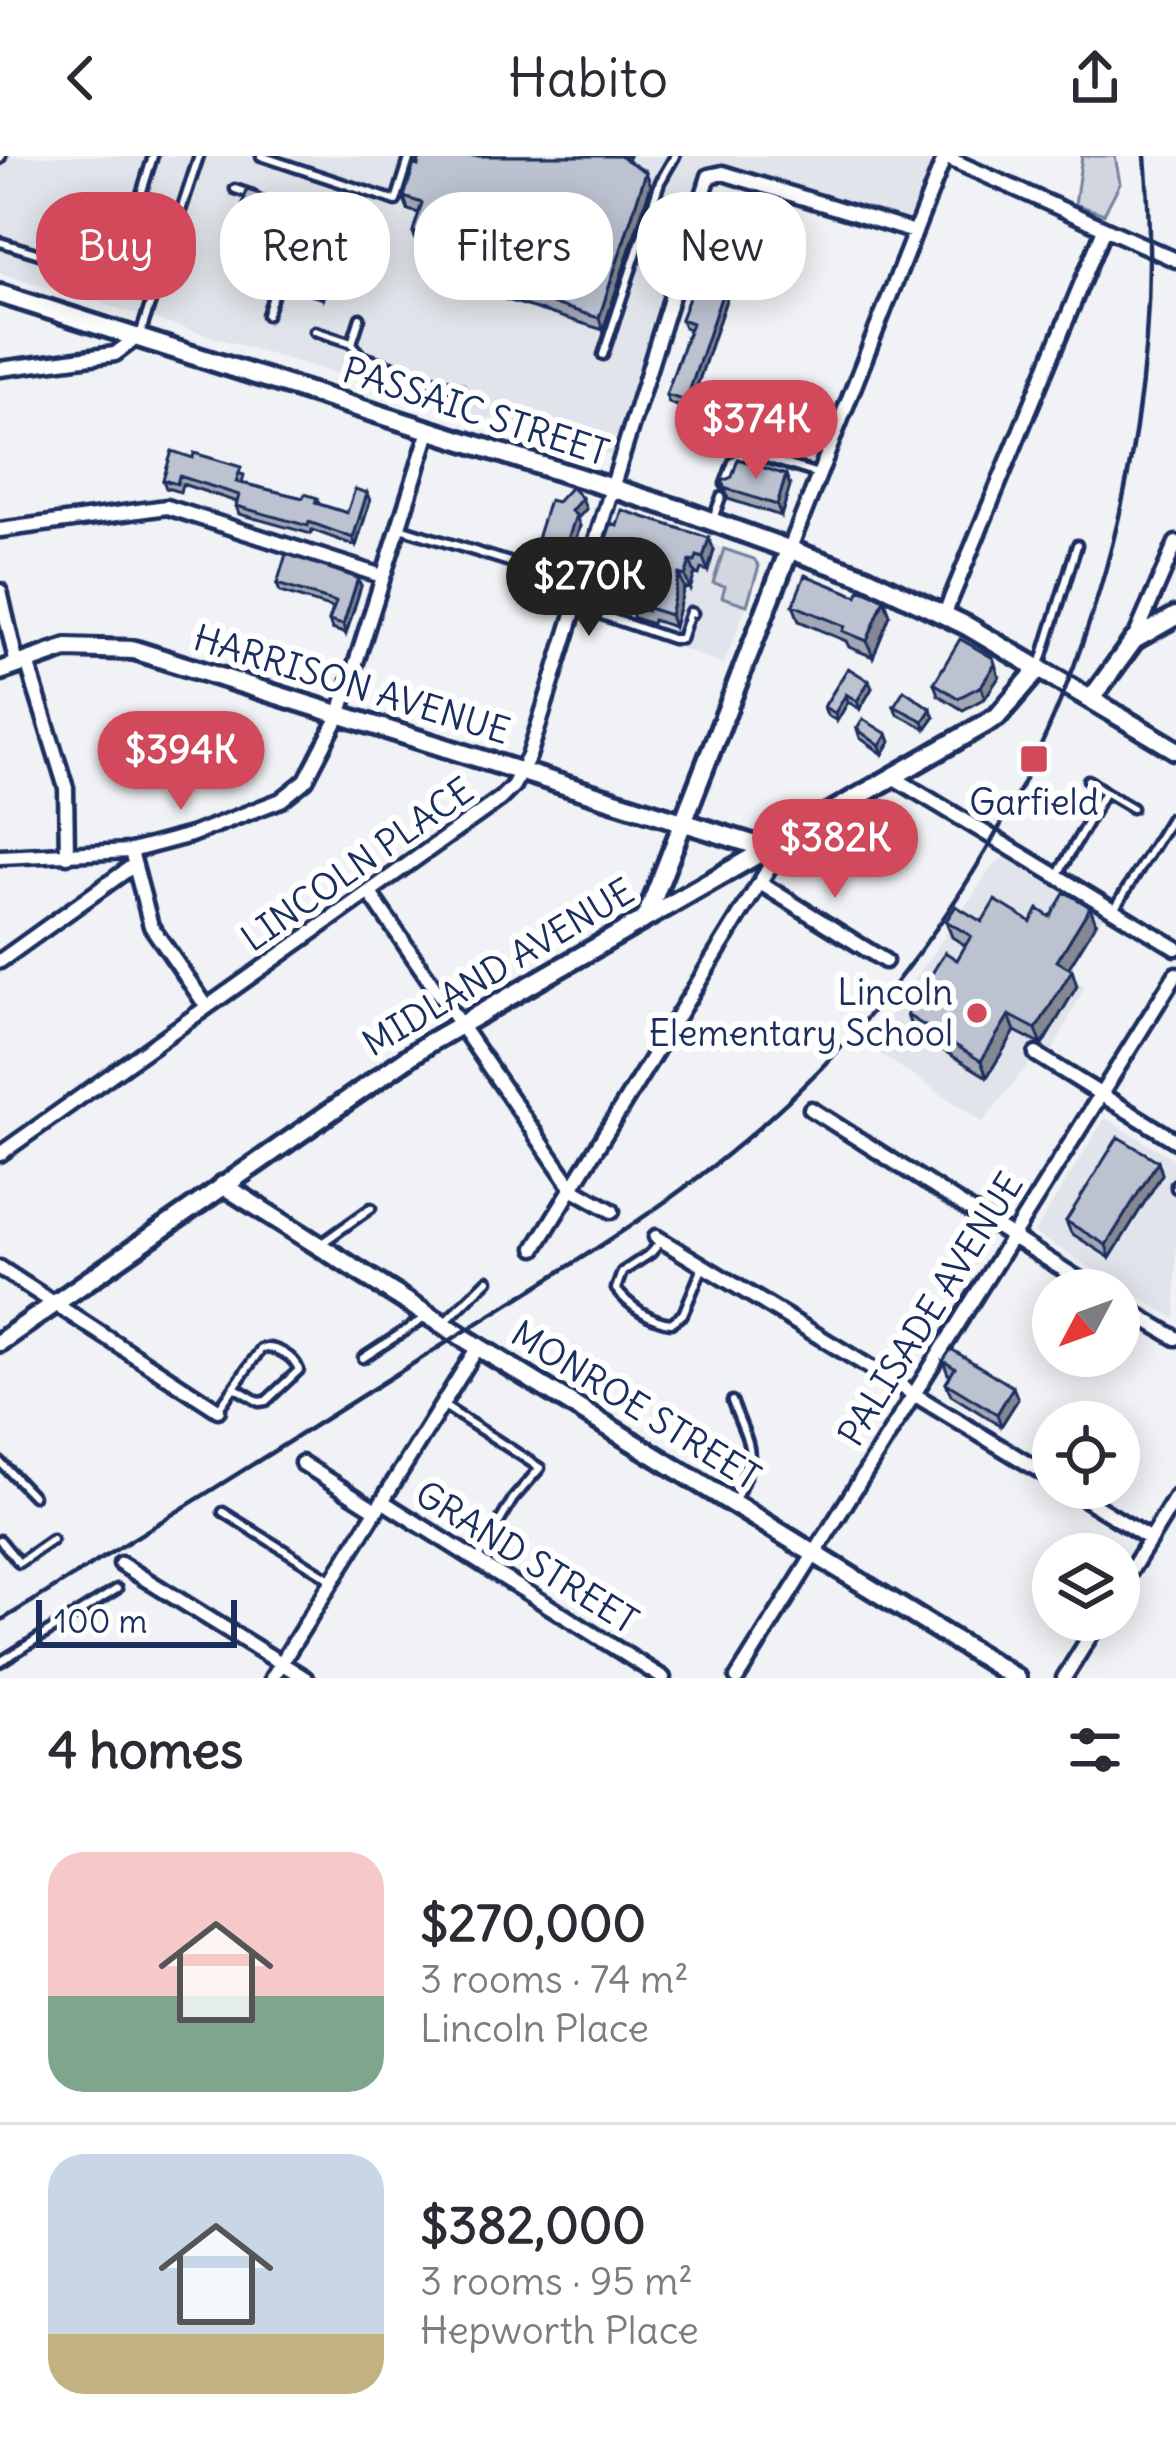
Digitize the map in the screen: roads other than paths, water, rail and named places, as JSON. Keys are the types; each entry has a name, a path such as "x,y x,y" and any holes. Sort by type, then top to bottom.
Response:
{"street":[{"path":"647,915 944,156 1176,260"},
{"name":"LINCOLN PLACE","path":"0,1154 500,799 522,772 706,182 713,173 914,232"},
{"path":"945,614 1104,229"},
{"name":"PASSAIC STREET","path":"0,294 140,335 790,548 945,614 1176,750"},
{"path":"0,369 115,354 140,335"},
{"path":"0,962 133,858 281,800 315,766 339,716 429,432"},
{"path":"0,530 167,507 382,576"},
{"path":"1090,699 1134,640 1176,543"},
{"path":"0,591 15,666 66,788 67,856"},
{"path":"1134,640 1176,616"},
{"name":"HARRISON AVENUE","path":"15,666 85,646 134,650 765,848"},
{"name":"MIDLAND AVENUE","path":"0,1342 460,1024 997,717 1039,668"},
{"path":"891,776 1176,948"},
{"path":"535,1248 790,834"},
{"path":"0,857 133,858"},
{"path":"133,858 151,926 207,1007"},
{"path":"760,883 885,961"},
{"path":"369,892 573,1189 612,1211"},
{"name":"PALISADE AVENUE","path":"737,1678 1176,974"},
{"path":"1036,1054 1176,1141"},
{"path":"811,1109 1061,1269"},
{"name":"MONROE STREET","path":"223,1185 1016,1678"},
{"path":"658,1239 1032,1466"},
{"path":"0,1268 218,1410"},
{"path":"1140,1317 1176,1339"},
{"path":"272,1678 478,1347"},
{"name":"GRAND STREET","path":"302,1463 477,1560 663,1678"},
{"path":"1140,1555 1176,1497"},
{"path":"1101,1509 1150,1539"},
{"path":"121,1564 305,1678"},
{"path":"1064,1678 1087,1641"}],"lane":[{"path":"0,242 115,277 153,156"},
{"path":"140,335 200,156"},
{"path":"261,156 396,201 410,156"},
{"path":"603,356 661,182 675,156"},
{"path":"235,189 244,192"},
{"path":"267,315 272,300"},
{"path":"352,344 360,318"},
{"path":"314,331 352,344 361,356 460,388"},
{"path":"717,443 818,474"},
{"path":"725,484 733,462 747,452"},
{"path":"712,521 721,497"},
{"path":"397,527 580,584"},
{"path":"1039,668 1077,545"},
{"path":"574,606 681,639 693,613"},
{"path":"1088,780 1132,808"},
{"path":"1056,878 1105,792"},
{"path":"1113,911 1171,818"},
{"path":"319,1246 371,1208"},
{"path":"658,1239 650,1253 622,1272 616,1282 619,1294 647,1314 666,1323 681,1318 704,1266"},
{"path":"363,1358 436,1320 488,1280"},
{"path":"218,1410 234,1388 264,1347 297,1363 299,1370 266,1401 234,1388"},
{"path":"732,1401 752,1455 752,1466 733,1504"},
{"path":"441,1404 540,1468 514,1499 477,1560"},
{"path":"0,1462 33,1496"},
{"path":"224,1512 333,1580"},
{"path":"0,1540 19,1563 52,1540"},
{"path":"0,1662 117,1589"}],"railway":[{"path":"0,1621 562,1270 681,1190 755,1131 852,1035 936,928 1007,813 1065,690 1108,561 1136,428 1148,293 1145,156"}],"place":[{"name":"Garfield","path":"1034,759"},
{"name":"Lincoln Elementary School","path":"977,1013"}]}
